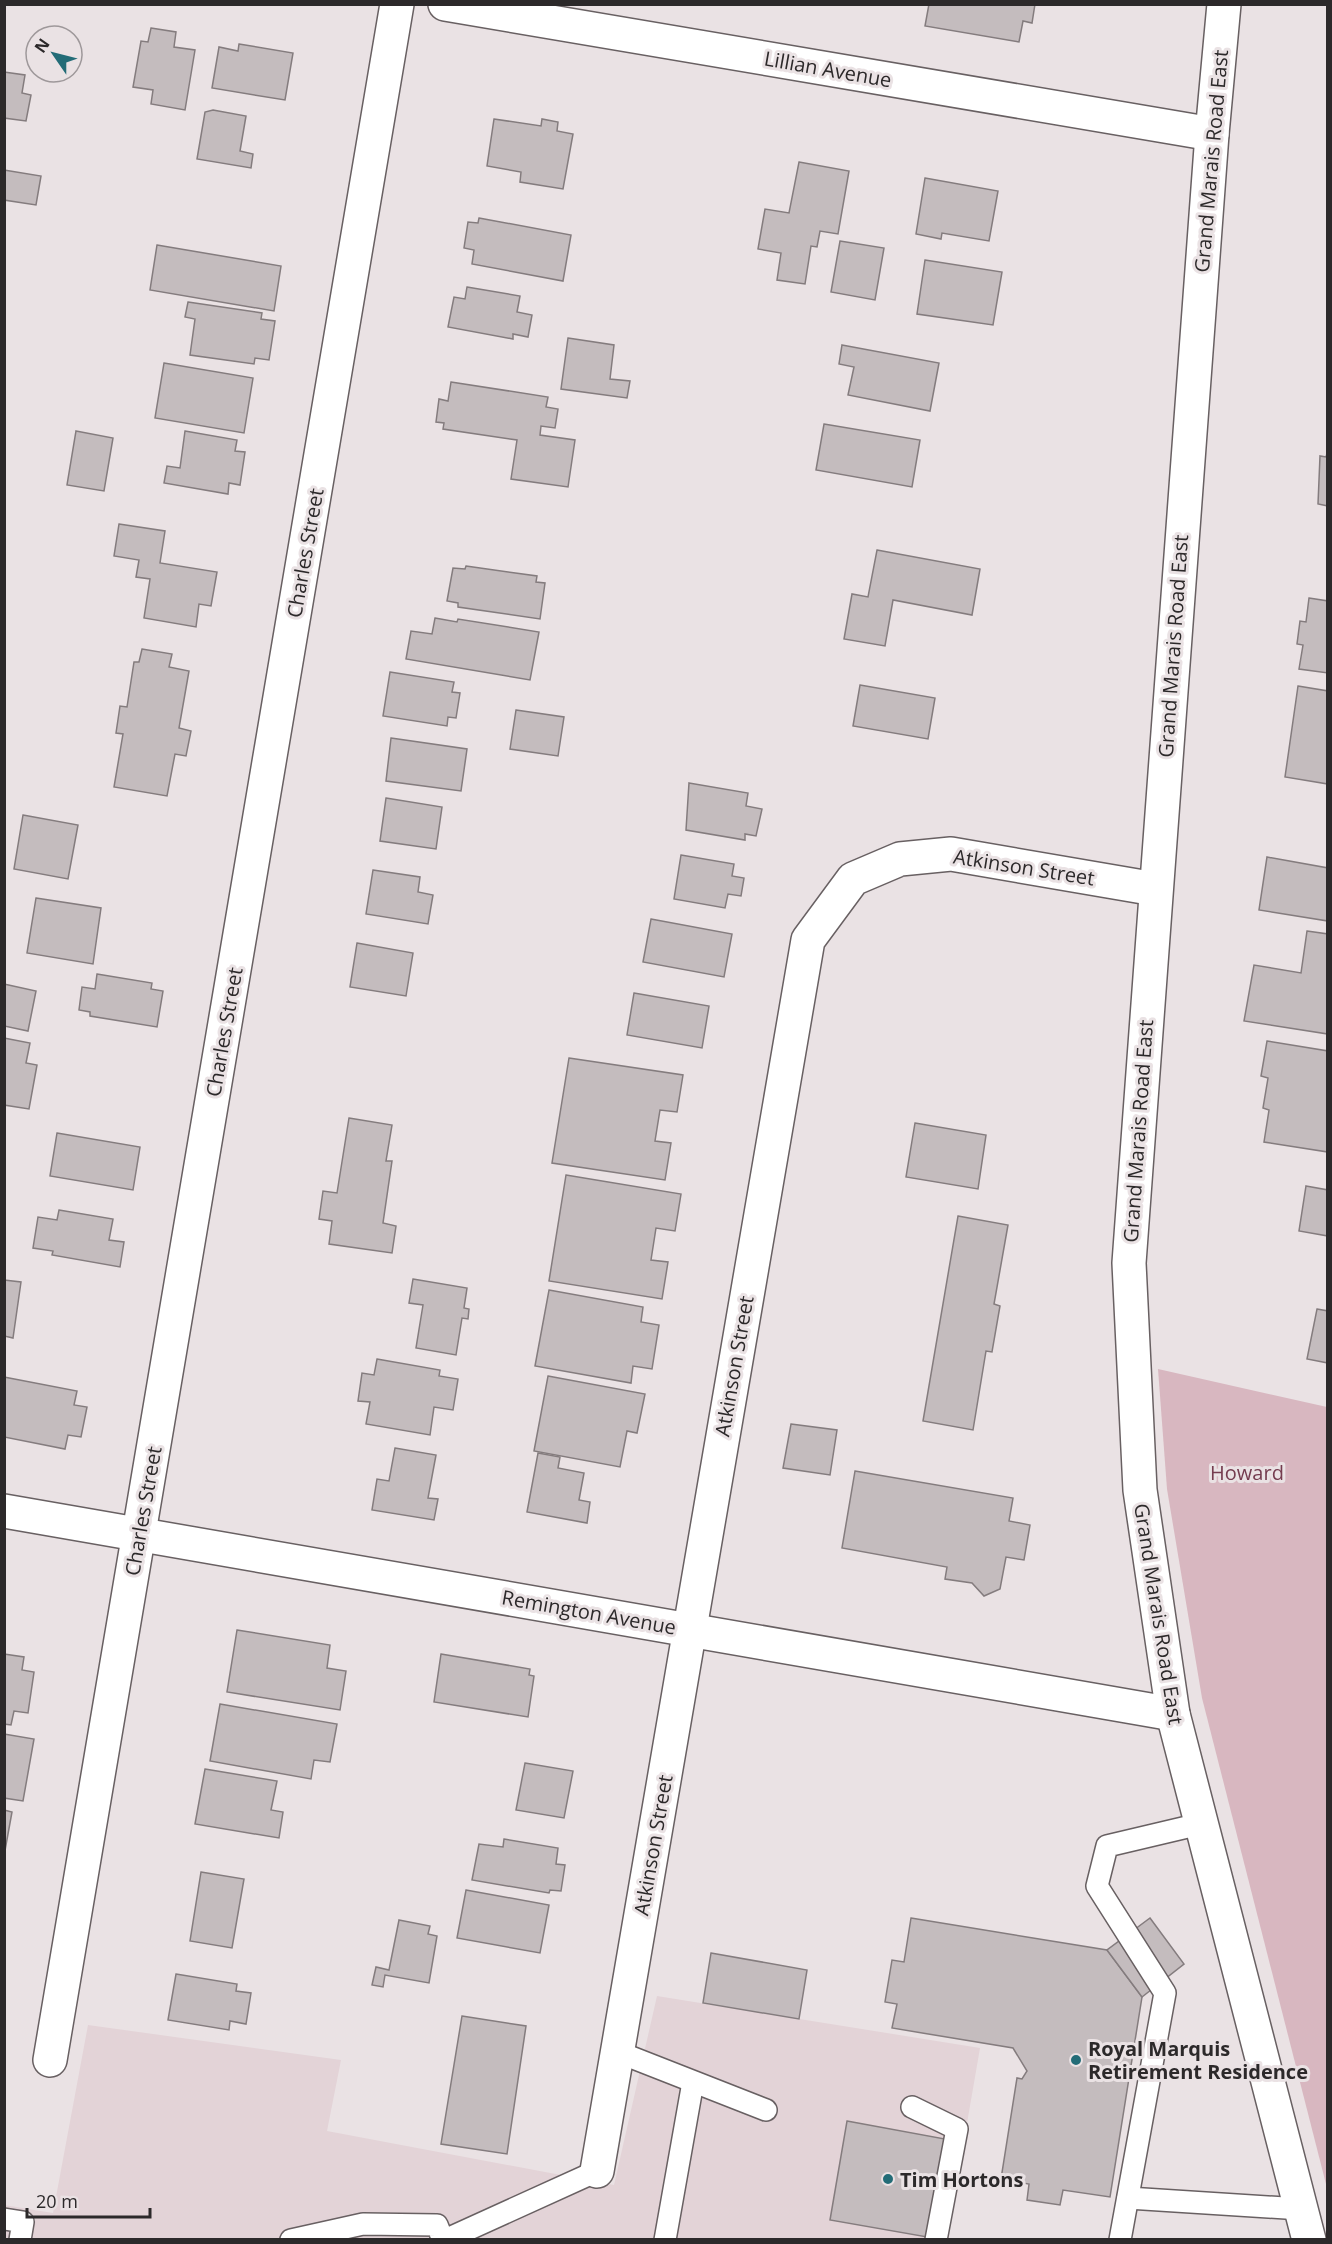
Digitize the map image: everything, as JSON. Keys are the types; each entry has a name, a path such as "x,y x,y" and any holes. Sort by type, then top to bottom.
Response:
{"street":[{"name":"Charles Street","path":"50,2060 397,4"},
{"name":"Lillian Avenue","path":"445,4 1212,134"},
{"name":"Grand Marais Road East","path":"1224,4 1212,134 1155,889 1129,1263 1140,1490 1173,1714 1305,2224"},
{"name":"Atkinson Street","path":"597,2171 808,940 853,879 900,860 951,854 1155,889"},
{"name":"Remington Avenue","path":"4,1511 1173,1714"}],"lane":[{"path":"1120,2240 1166,1993 1097,1886 1107,1846 1200,1824"},
{"path":"618,2052 766,2110"},
{"path":"665,2240 693,2082"},
{"path":"912,2107 957,2128 936,2240"},
{"path":"291,2240 363,2224 437,2225 444,2240 597,2171"},
{"path":"1128,2198 1305,2224"},
{"path":"4,2219 23,2222 20,2240"}],"shaded area":[{"path":"657,1996 980,2048 947,2239 5,2240 4,2205 53,2213 88,2025 341,2060 327,2131 614,2185"}],"green space":[{"name":"Howard","path":"1158,1369 1327,1407 1327,2188 1202,1698 1167,1489"}],"building":[{"path":"929,4 1035,4 1032,23 1023,21 1019,42 925,26"},
{"path":"151,28 176,32 174,47 195,50 185,110 151,104 153,90 133,87 141,41 148,42"},
{"path":"239,44 293,53 285,100 212,88 219,47 238,51"},
{"path":"4,72 24,75 22,93 31,95 26,121 4,118"},
{"path":"213,110 246,116 240,151 253,154 251,168 197,159 205,112"},
{"path":"494,119 541,126 542,119 558,122 557,131 573,134 563,189 520,182 521,172 487,166"},
{"path":"799,162 849,171 838,234 820,231 817,247 811,246 805,284 777,280 781,253 758,249 765,209 789,213"},
{"path":"4,170 41,176 36,205 4,200"},
{"path":"925,178 998,191 989,241 942,233 941,239 916,234"},
{"path":"479,218 571,235 563,281 472,264 474,250 464,248 468,222 478,223"},
{"path":"840,241 884,248 875,300 831,292"},
{"path":"157,245 281,266 274,311 150,290"},
{"path":"925,260 1002,272 993,325 917,314"},
{"path":"467,287 520,296 517,312 532,315 528,337 513,334 513,339 448,327 454,297 465,299"},
{"path":"188,302 262,313 261,319 275,321 269,360 255,358 254,364 190,355 195,319 185,317"},
{"path":"568,338 614,345 610,379 630,381 627,398 561,389"},
{"path":"842,345 939,363 930,411 848,395 854,367 839,364"},
{"path":"164,363 253,378 244,433 155,418"},
{"path":"451,382 548,397 546,407 558,409 555,428 541,426 540,435 575,440 568,487 511,479 517,440 443,429 444,423 436,422 439,399 448,401"},
{"path":"824,424 920,440 912,487 816,470"},
{"path":"76,431 113,438 104,491 67,485"},
{"path":"185,431 237,440 235,451 245,452 240,485 229,483 228,494 164,483 167,466 180,468"},
{"path":"1328,450 1328,506 1318,504 1320,456 1326,457"},
{"path":"119,524 165,531 160,563 217,572 211,606 199,604 196,627 144,618 150,579 136,577 139,560 114,556"},
{"path":"877,550 980,569 972,615 893,600 885,646 844,639 852,594 868,597"},
{"path":"466,566 537,576 536,582 545,583 540,619 458,607 458,603 447,601 453,568 465,569"},
{"path":"1309,598 1328,601 1328,673 1299,669 1303,645 1297,644 1300,621 1306,622"},
{"path":"435,618 457,622 458,619 539,632 530,680 406,659 411,631 432,634"},
{"path":"142,649 172,654 169,667 189,671 179,728 191,731 186,756 175,754 167,796 114,787 123,734 116,733 120,706 127,707 134,662 139,662"},
{"path":"390,672 454,682 452,692 460,693 456,718 448,717 447,726 383,716"},
{"path":"860,685 935,698 928,739 853,726"},
{"path":"1298,686 1328,691 1328,784 1285,777"},
{"path":"516,710 564,717 558,756 510,749"},
{"path":"391,738 467,749 461,791 386,781"},
{"path":"689,783 748,793 746,806 762,809 756,836 745,834 745,840 686,830"},
{"path":"386,798 442,807 436,849 380,841"},
{"path":"23,815 78,825 68,879 14,869"},
{"path":"681,855 734,864 732,876 744,878 741,896 728,894 725,908 674,899"},
{"path":"1267,857 1328,868 1328,921 1259,910"},
{"path":"373,870 420,877 418,892 433,895 428,924 366,914"},
{"path":"36,898 101,908 93,964 27,953"},
{"path":"651,919 732,934 724,977 643,962"},
{"path":"1307,931 1328,934 1328,1034 1244,1021 1254,965 1301,973"},
{"path":"357,943 413,953 406,996 350,987"},
{"path":"97,974 152,983 151,989 163,991 157,1027 90,1016 90,1012 79,1010 82,987 95,989"},
{"path":"4,984 36,991 28,1031 4,1026"},
{"path":"634,993 709,1006 702,1048 627,1035"},
{"path":"4,1038 30,1043 26,1063 37,1065 29,1109 4,1105"},
{"path":"1267,1041 1328,1051 1328,1152 1264,1142 1269,1110 1263,1108 1268,1078 1261,1076"},
{"path":"569,1058 683,1075 677,1112 660,1110 655,1141 671,1143 665,1180 552,1163"},
{"path":"349,1118 392,1125 386,1161 392,1161 383,1223 396,1226 392,1253 329,1244 332,1221 319,1219 323,1191 337,1193"},
{"path":"915,1123 986,1135 978,1189 906,1177"},
{"path":"57,1133 140,1147 133,1190 50,1176"},
{"path":"566,1175 681,1194 675,1231 656,1228 651,1260 668,1262 662,1299 549,1281"},
{"path":"1306,1186 1328,1190 1328,1236 1299,1231"},
{"path":"59,1210 113,1219 109,1240 124,1242 120,1267 52,1255 53,1251 33,1248 38,1217 57,1220"},
{"path":"958,1216 1008,1225 994,1304 1000,1306 992,1352 986,1351 973,1430 923,1421"},
{"path":"413,1279 467,1288 464,1308 469,1309 468,1319 462,1318 456,1355 416,1348 423,1305 409,1303"},
{"path":"4,1280 21,1282 13,1338 4,1336"},
{"path":"549,1290 643,1307 641,1322 659,1325 652,1369 633,1366 631,1383 535,1366"},
{"path":"1317,1309 1328,1311 1328,1363 1307,1359"},
{"path":"377,1359 440,1370 439,1376 458,1379 453,1410 434,1407 430,1435 366,1424 370,1402 358,1401 362,1373 374,1375"},
{"path":"548,1376 645,1394 637,1433 627,1431 620,1467 534,1451"},
{"path":"4,1377 77,1391 74,1405 87,1407 81,1437 68,1435 65,1449 4,1437"},
{"path":"791,1424 837,1430 830,1475 783,1468"},
{"path":"395,1448 436,1455 428,1498 438,1499 434,1520 372,1510 377,1479 389,1481"},
{"path":"538,1453 560,1457 558,1468 584,1473 579,1500 590,1502 587,1523 527,1512"},
{"path":"855,1471 1013,1498 1009,1521 1030,1525 1024,1560 1006,1557 1000,1589 984,1596 972,1583 945,1579 947,1567 842,1548"},
{"path":"237,1630 330,1645 327,1668 346,1671 340,1710 227,1692"},
{"path":"4,1654 24,1657 22,1670 34,1672 28,1713 14,1711 11,1725 4,1724"},
{"path":"441,1654 530,1669 529,1675 534,1676 528,1717 434,1702"},
{"path":"220,1704 337,1724 330,1762 314,1760 311,1779 210,1761"},
{"path":"4,1734 34,1739 23,1801 4,1798"},
{"path":"525,1763 573,1771 564,1818 516,1810"},
{"path":"205,1769 277,1781 271,1810 283,1812 279,1838 195,1824"},
{"path":"4,1810 12,1812 4,1856"},
{"path":"504,1839 558,1848 556,1864 565,1865 561,1891 550,1890 549,1893 472,1880 479,1844 503,1847"},
{"path":"201,1872 244,1879 232,1948 190,1941"},
{"path":"466,1890 549,1905 540,1953 457,1938"},
{"name":"Royal Marquis Retirement Residence","path":"911,1918 1107,1950 1142,1997 1110,2197 1063,2190 1060,2205 1027,2200 1029,2184 1001,2179 1017,2078 1022,2079 1027,2071 1013,2048 892,2028 897,2004 885,2002 892,1960 904,1962"},
{"path":"1150,1918 1184,1964 1142,1997 1107,1950"},
{"path":"399,1920 430,1926 428,1934 437,1936 429,1983 385,1975 383,1987 372,1985 376,1967 389,1970"},
{"path":"711,1953 807,1970 799,2019 703,2003"},
{"path":"176,1974 237,1984 236,1991 251,1993 246,2024 230,2021 229,2030 168,2020"},
{"path":"462,2016 526,2026 507,2154 441,2144"},
{"name":"Tim Hortons","path":"847,2121 945,2139 927,2237 830,2220"}],"place":[{"name":"Royal Marquis Retirement Residence","path":"1076,2060"},
{"name":"Tim Hortons","path":"888,2179"}]}
